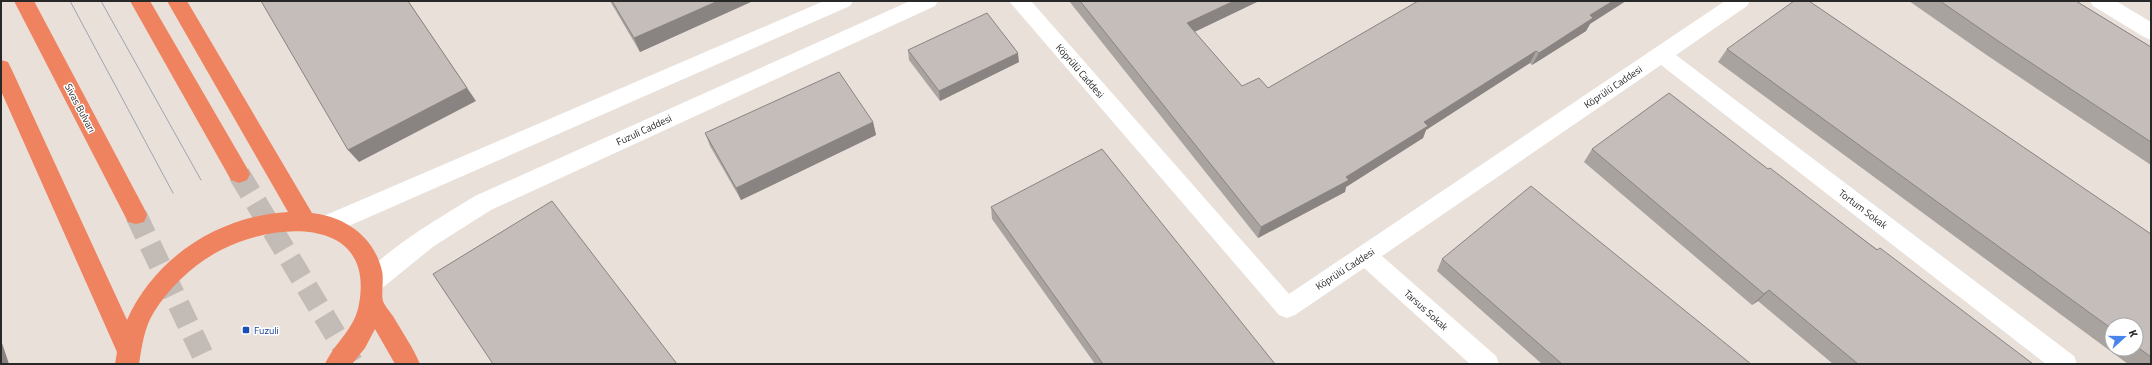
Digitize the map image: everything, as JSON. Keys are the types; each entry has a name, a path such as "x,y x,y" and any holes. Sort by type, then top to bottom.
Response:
{"highway":[{"name":"Sivas Bulvarı","path":"24,1 136,215"},
{"path":"140,1 238,174"},
{"path":"177,1 316,223"},
{"path":"1,68 127,356"},
{"path":"127,356 134,325 146,302 163,282 183,263 206,247 231,234 257,225 282,221 316,223 346,234 360,246 370,263 372,293 365,325 352,347 337,364"},
{"path":"372,293 408,364"}],"street":[{"path":"316,223 810,7 843,1"},
{"name":"Fuzuli Caddesi","path":"372,293 397,260 423,240 483,203 928,1"},
{"name":"Köprülü Caddesi","path":"1019,1 1286,308 1366,256 1740,1"},
{"path":"2100,1 2151,32"},
{"name":"Tortum Sokak","path":"1662,54 2065,364"},
{"name":"Tarsus Sokak","path":"1366,256 1487,364"}],"building":[{"path":"261,1 408,1 467,88 348,150"},
{"path":"612,1 718,1 634,38"},
{"path":"1080,1 1234,1 1187,23 1242,86 1259,78 1268,88 1418,1 1613,1 1590,15 1593,18 1539,53 1536,51 1424,122 1428,126 1346,177 1349,180 1261,227"},
{"path":"1794,1 1809,1 2151,234 2151,357 2144,352 2144,317 2104,317 2104,323 1727,49"},
{"path":"1940,1 2076,1 2151,47 2151,142 2001,43"},
{"path":"987,13 1018,53 939,91 908,50"},
{"path":"839,72 873,122 736,188 705,133"},
{"path":"1669,93 1768,169 1770,168 1877,250 1880,248 2033,364 1858,364 1769,290 1764,294 1592,149"},
{"path":"1102,149 1275,364 1103,364 991,207"},
{"path":"1531,186 1751,364 1562,364 1442,259"},
{"path":"552,201 677,364 493,364 433,274"}],"tunnel":[{"path":"239,174 353,364"},
{"path":"136,215 207,364"}],"tram line":[{"path":"70,1 173,193"},
{"path":"101,1 201,180"}],"place":[{"name":"Fuzuli","path":"246,330"}]}
